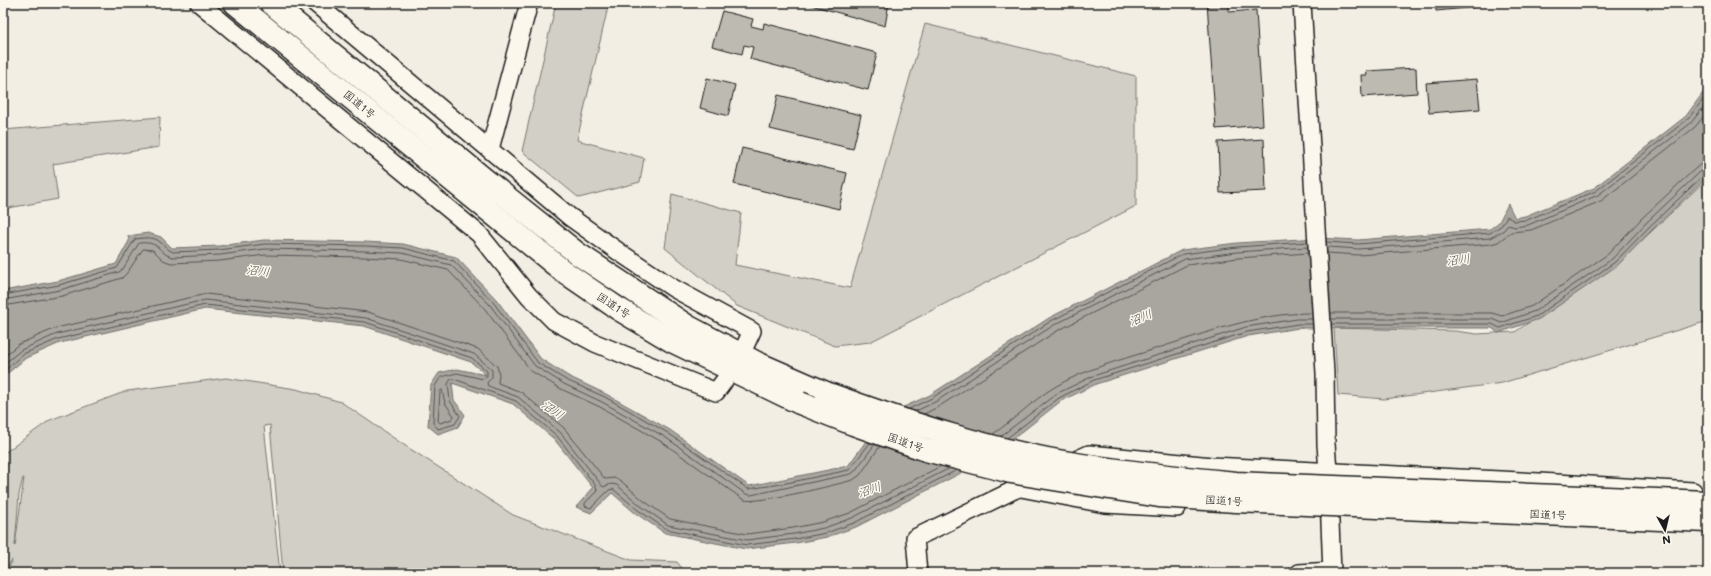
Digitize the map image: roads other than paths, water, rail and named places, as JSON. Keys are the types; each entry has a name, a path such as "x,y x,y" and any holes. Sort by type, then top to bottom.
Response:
{"highway":[{"name":"国道1号","path":"236,3 563,271 617,308 672,341 800,403 926,450 1011,472 1159,496 1236,501 1708,521"},
{"name":"国道1号","path":"271,3 484,179 578,254 687,326 757,363 826,392 935,431 1017,452 1081,465 1161,476 1236,483 1708,502"}],"street":[{"path":"199,3 479,234 528,296 554,321 595,343 716,392 724,380"},
{"path":"315,3 570,217 673,288 752,331 745,346"},
{"path":"490,149 529,3"},
{"path":"1298,573 1331,572 1325,373 1302,3"},
{"path":"918,573 915,538 1089,454 1212,466 1708,492"},
{"path":"1021,488 1105,504 1708,531"}],"water":[{"name":"沼川","path":"1708,86 1708,176 1618,265 1539,319 1498,333 1492,328 1299,328 1248,336 1096,384 1061,401 1018,435 959,474 856,527 827,537 796,543 746,549 665,533 635,513 612,493 591,513 576,507 593,488 554,439 513,404 452,383 454,400 465,415 458,427 438,434 428,426 431,385 439,373 457,369 486,375 471,362 364,326 205,309 60,343 26,358 3,377 3,291 58,281 116,264 129,241 128,236 148,233 161,237 172,248 219,246 264,240 403,244 456,257 496,299 541,359 568,376 606,394 670,430 749,486 848,466 874,430 871,422 930,395 1049,318 1182,250 1237,243 1318,238 1358,240 1490,229 1499,222 1508,204 1515,218 1525,216 1594,188 1686,116"}]}
